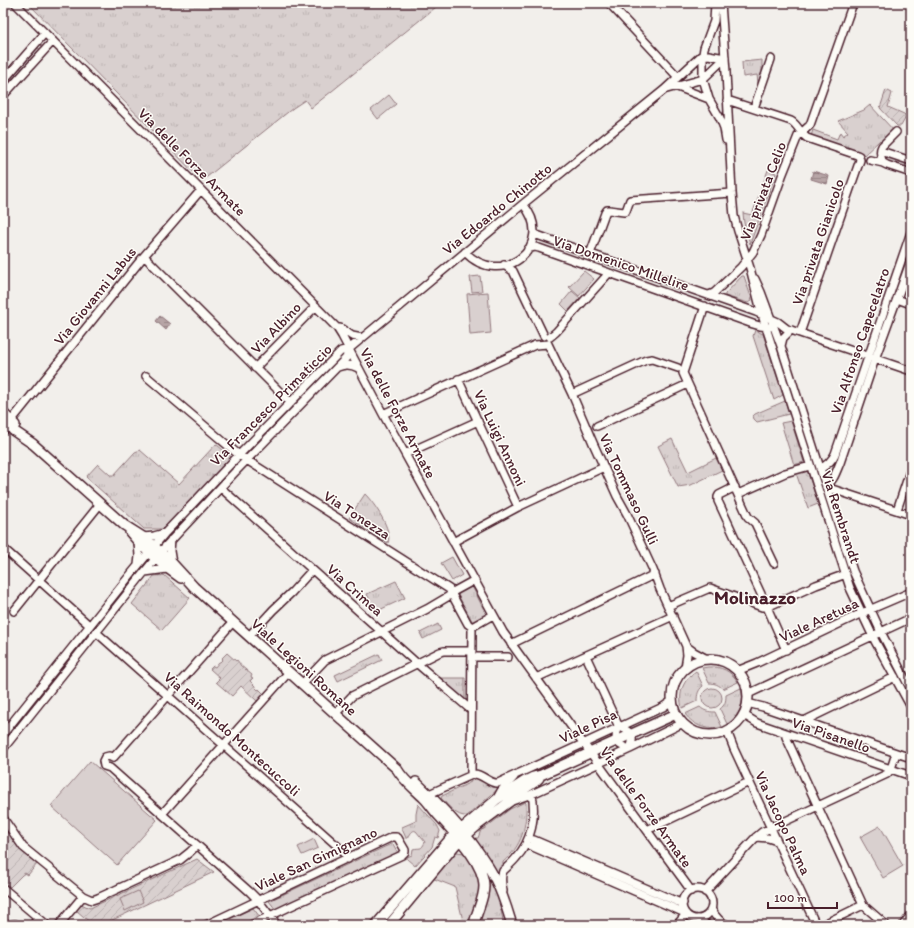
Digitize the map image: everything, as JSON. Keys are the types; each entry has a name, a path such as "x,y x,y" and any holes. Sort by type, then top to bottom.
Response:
{"main road":[{"name":"Viale Legioni Romane","path":"3,413 6,425 19,428 33,444 140,540 397,768 404,771 429,794 452,819 460,835"},
{"path":"707,660 721,661 737,671 745,682 748,699 744,715 736,726 717,735 706,735 694,732 683,723 676,714 672,701 672,693 679,675 685,668 695,663 707,660"},
{"name":"Viale Pisa","path":"541,776 676,714"},
{"name":"Viale Legioni Romane","path":"397,768 400,775 425,799 435,812 460,835"},
{"path":"474,925 481,903 484,885 474,852 476,822 496,800 525,780 541,776"},
{"path":"443,846 476,822 510,802 517,794 541,776"},
{"path":"389,925 430,868 443,846 445,831 435,812"},
{"path":"452,819 476,822"},
{"path":"460,835 474,852 485,861 495,878 504,899 512,925"},
{"path":"446,856 460,835"},
{"path":"376,925 430,868 446,856 458,851 474,852"}],"street":[{"name":"Via delle Forze Armate","path":"15,3 337,328 493,615 511,644 691,891"},
{"path":"609,3 678,76"},
{"path":"721,3 732,193 736,224 750,268 762,315 769,324"},
{"name":"Via privata Celio","path":"709,295 714,293 741,267 753,252 761,235 798,136 810,125 853,3"},
{"path":"715,7 714,21 704,48 702,79 709,99 718,113 724,128 730,162"},
{"path":"3,80 45,33"},
{"path":"3,96 53,41"},
{"path":"664,90 703,54"},
{"path":"703,54 725,58"},
{"path":"664,90 702,79 725,58"},
{"path":"754,108 771,60"},
{"path":"13,70 21,76"},
{"path":"674,86 709,99"},
{"name":"Via Edoardo Chinotto","path":"349,349 523,204 664,90"},
{"path":"727,100 794,122 802,133"},
{"path":"884,163 882,160 881,148 896,132"},
{"name":"Via privata Gianicolo","path":"800,333 860,160 859,156 857,155 807,138 802,133"},
{"path":"881,151 911,161"},
{"path":"870,160 884,163 887,166 911,173"},
{"name":"Via Giovanni Labus","path":"6,425 144,256 201,190"},
{"path":"590,254 607,210 624,212 626,211 630,200 732,193"},
{"path":"504,265 513,271 515,264 528,249 533,240 534,223 528,210 523,204"},
{"name":"Via Alfonso Capecelatro","path":"826,487 835,477 840,463 911,232"},
{"name":"Via Domenico Millelire","path":"534,234 762,315"},
{"name":"Via Domenico Millelire","path":"528,249 539,248 753,324 760,326 769,324 800,333 911,371"},
{"path":"465,252 475,261 488,266 504,265 518,260"},
{"path":"144,256 290,403"},
{"name":"Via Alfonso Capecelatro","path":"825,464 898,299 911,260"},
{"path":"750,268 757,281 769,324"},
{"name":"Via Tommaso Gulli","path":"513,271 547,340 621,504 655,574 686,646 687,656 685,668"},
{"path":"383,414 547,340 609,273"},
{"path":"898,299 911,304"},
{"name":"Via Albino","path":"255,368 316,306"},
{"path":"705,306 683,371 684,376 749,519 755,523 774,563"},
{"name":"Via Rembrandt","path":"769,324 781,346 825,464 826,487 853,571 880,632 910,688"},
{"name":"Via Rembrandt","path":"769,324 810,466 850,588 872,636 911,707"},
{"path":"337,328 340,328 352,336 362,338"},
{"path":"781,346 783,338 789,330"},
{"name":"Via Francesco Primaticcio","path":"3,734 138,565 171,540 182,529 235,472 346,358 349,349"},
{"name":"Via Francesco Primaticcio","path":"155,552 165,533 239,455 341,351 349,349"},
{"path":"572,394 646,360 652,359 678,368"},
{"path":"337,367 352,365 358,368"},
{"name":"Via Tonezza","path":"146,376 239,455 449,589 451,593"},
{"name":"Via Luigi Annoni","path":"458,379 518,507"},
{"path":"597,426 688,384"},
{"path":"307,386 311,388 312,392"},
{"path":"405,454 478,421"},
{"path":"270,424 272,429 276,430"},
{"path":"265,430 269,431 270,436"},
{"path":"825,464 836,465 840,463"},
{"path":"825,464 832,467 835,477"},
{"path":"229,466 234,468 235,472"},
{"path":"786,650 717,498 720,495 736,491 784,473 810,466"},
{"path":"453,542 518,507 604,467"},
{"path":"897,510 911,468"},
{"path":"826,487 911,515"},
{"name":"Via Crimea","path":"221,488 471,710"},
{"path":"14,611 100,504"},
{"path":"176,522 177,528 182,529"},
{"path":"138,565 140,540 165,533"},
{"path":"145,572 170,566 171,540"},
{"path":"3,548 89,625 91,631 96,632"},
{"path":"3,749 145,572 155,552"},
{"path":"248,636 312,570"},
{"path":"511,644 655,574"},
{"path":"668,606 710,588 762,607 767,607 816,585 846,574"},
{"path":"302,684 325,660 429,608 470,582"},
{"name":"Viale Aretusa","path":"737,671 911,592"},
{"path":"429,794 471,774 472,627 468,624 451,593"},
{"path":"472,627 493,615"},
{"path":"536,678 673,616"},
{"path":"748,699 880,632 911,618"},
{"path":"233,622 113,758 107,756 103,760 103,763 250,892 278,925"},
{"name":"Via Raimondo Montecuccoli","path":"96,632 343,852 348,859"},
{"path":"686,646 707,660"},
{"path":"336,713 352,696 442,651 508,657"},
{"path":"586,656 620,727 626,729 631,735 632,742 630,749"},
{"path":"162,814 289,672"},
{"path":"804,721 895,677"},
{"name":"Via Pisanello","path":"748,699 763,707 911,758"},
{"name":"Viale Pisa","path":"471,774 476,773 494,784 498,783 663,708 672,701"},
{"name":"Via Pisanello","path":"744,715 758,723 890,770 911,776"},
{"path":"510,802 532,794 683,723"},
{"path":"620,727 616,734 617,741 619,745 630,749"},
{"name":"Via Jacopo Palma","path":"727,731 816,925"},
{"path":"786,733 786,737 817,807 863,905 886,925"},
{"path":"705,892 762,832 887,774 896,753"},
{"path":"496,800 501,791 516,776"},
{"path":"647,830 750,782"},
{"path":"504,899 501,879 503,871 517,858 526,844 530,834 534,816 532,794"},
{"path":"3,818 24,848 83,896 92,900 180,860 197,845"},
{"name":"Viale San Gimignano","path":"206,925 392,837 396,837 401,842 405,850 404,854 251,925"},
{"path":"756,837 768,838 777,841"},
{"path":"534,840 683,903"},
{"path":"526,844 686,913 692,918 698,919 706,925"},
{"path":"3,888 47,925"},
{"path":"686,913 683,908 685,896 691,891 699,890 705,892 709,895 712,906 706,916 698,919"},
{"path":"59,925 83,896"},
{"path":"822,925 863,905"},
{"path":"711,909 718,920 727,925"},
{"path":"278,925 281,910"},
{"path":"676,925 686,913"},
{"path":"903,925 911,915"},
{"path":"33,925 38,918"},
{"path":"10,925 16,925"}],"green space":[{"path":"28,3 441,3 311,108 305,100 293,108 202,181"},
{"path":"38,48 41,50 23,70 20,68"},
{"path":"762,60 762,72 758,83 757,75 743,77 742,62"},
{"path":"886,90 892,93 888,107 906,116 901,126 897,126 880,108"},
{"path":"389,95 396,104 378,119 371,110"},
{"path":"870,105 895,132 883,143 880,140 863,156 860,152 811,136 813,130 837,139 840,132 843,136 848,132 838,121 864,110"},
{"path":"886,156 911,164 911,171 887,164 884,157"},
{"path":"768,170 776,173 750,244 744,223 743,213 752,215"},
{"path":"584,271 594,279 579,296 569,287"},
{"path":"480,276 482,291 472,292 470,277"},
{"path":"742,276 744,276 752,300 748,303 725,296 725,294"},
{"path":"572,291 580,298 568,311 561,304"},
{"path":"488,292 491,333 470,335 467,294"},
{"path":"755,330 763,334 783,395 774,400 753,336"},
{"path":"304,393 306,393 306,395 274,426 274,425"},
{"path":"785,401 789,414 757,422 754,419 753,416 755,414"},
{"path":"791,421 804,462 794,465 781,423"},
{"path":"672,439 688,472 716,458 722,470 691,485 678,487 658,446"},
{"path":"216,444 231,457 163,529 144,529 86,477 98,464 110,475 114,475 135,452 140,450 179,484"},
{"path":"807,470 818,504 808,508 796,473"},
{"path":"365,494 382,517 388,531 388,543 349,518"},
{"path":"452,557 462,575 452,581 441,563"},
{"path":"164,575 190,598 162,630 132,604 154,576"},
{"path":"132,579 132,582 101,620 100,619"},
{"path":"396,581 405,598 375,612 367,594"},
{"path":"471,587 473,588 486,614 473,621 458,595"},
{"path":"438,624 441,630 423,639 420,633"},
{"path":"85,638 86,639 31,709 30,707"},
{"path":"227,653 236,661 237,660 240,665 252,675 251,677 253,678 250,681 264,694 257,701 241,686 232,696 216,682 220,678 210,669 213,666 215,667"},
{"path":"379,654 382,660 338,681 335,675"},
{"path":"717,667 729,672 738,682 723,689 717,684 709,683 702,668"},
{"path":"696,671 703,686 698,693 697,701 682,708 681,692 688,678"},
{"path":"440,678 465,678 465,699 464,699"},
{"path":"708,688 716,688 722,694 722,702 716,708 708,708 702,702 702,694"},
{"path":"741,688 742,703 738,713 727,724 720,709 725,703 726,695"},
{"path":"700,707 707,711 715,712 722,727 706,728 692,722 685,714"},
{"path":"90,761 157,820 117,865 51,806"},
{"path":"477,778 489,785 490,783 505,783 467,816 456,813 441,798 442,796 471,782 470,779"},
{"path":"525,802 526,820 522,835 515,849 503,862 505,866 498,877 476,838 478,838 481,830 510,809"},
{"path":"418,804 437,825 440,831 438,838 435,837 432,847 415,866 407,859 407,857 412,855 413,849 421,848 425,842 416,831 413,831 408,838 406,838 402,827 416,821"},
{"path":"880,826 903,866 883,878 860,837"},
{"path":"7,831 21,851 37,864 28,875 25,873 22,875 10,887 3,881 3,837"},
{"path":"314,839 318,848 302,855 298,847"},
{"path":"393,844 398,853 276,910 269,901"},
{"path":"453,853 464,853 472,861 480,881 480,892 471,925 464,925 455,887 432,878"},
{"path":"197,859 214,872 102,925 93,925 76,910 81,904 90,908"},
{"path":"486,870 498,896 504,925 479,925 484,871"},
{"path":"138,891 143,902 125,911 120,899"},
{"path":"253,908 260,917 244,925 217,925"}],"shaded area":[{"path":"813,171 829,176 827,184 811,179"},
{"path":"160,316 170,324 166,330 156,321"}],"district":[{"name":"Molinazzo","path":"755,597"}]}
